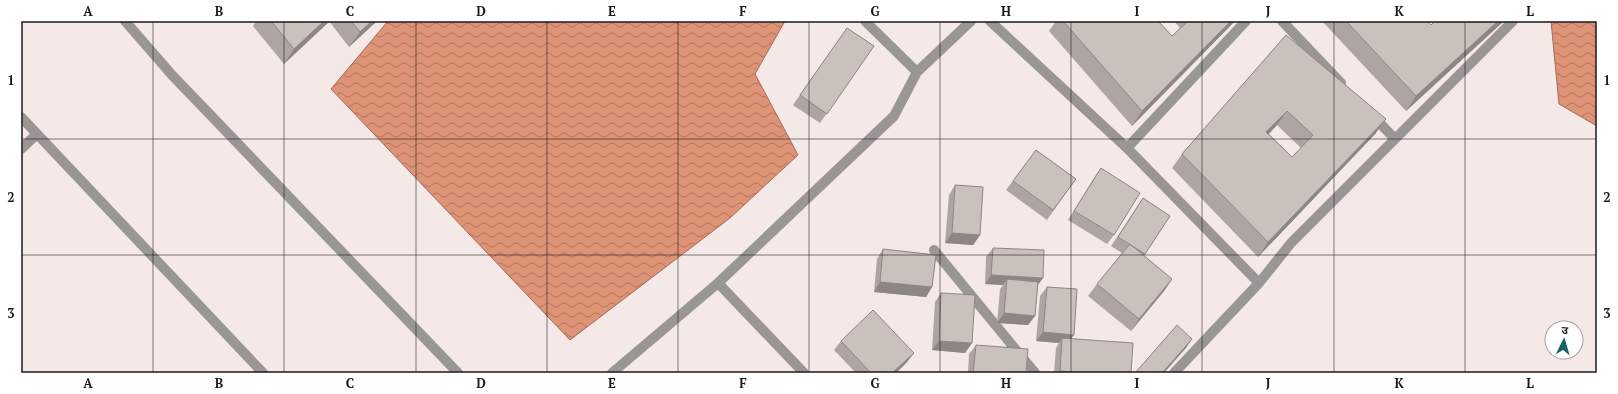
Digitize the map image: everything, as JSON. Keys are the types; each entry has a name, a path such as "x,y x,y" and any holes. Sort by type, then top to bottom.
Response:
{"street":[{"path":"125,21 172,75 458,373"},
{"path":"865,21 917,72"},
{"path":"612,373 718,283 894,116 917,72 971,21"},
{"path":"990,21 1127,148 1259,283"},
{"path":"1127,148 1246,21"},
{"path":"1282,21 1346,88"},
{"path":"1174,373 1259,283 1291,243 1394,138 1513,21"},
{"path":"1367,110 1394,138"},
{"path":"21,116 263,373"},
{"path":"21,149 37,134"},
{"path":"934,250 1035,373"},
{"path":"718,283 804,373"}],"water":[{"path":"388,21 785,21 755,74 798,155 730,218 570,340 331,89"},
{"path":"1551,21 1597,21 1597,126 1559,104"}],"building":[{"path":"271,21 324,21 294,49"},
{"path":"351,21 372,21 360,32"},
{"path":"1063,21 1158,21 1172,36 1188,21 1231,21 1142,111"},
{"path":"1346,21 1427,21 1431,25 1435,21 1498,21 1416,96"},
{"path":"847,28 874,46 827,114 800,95"},
{"path":"1286,35 1386,119 1268,242 1182,154","holes":["1287,111 1313,135 1292,157 1266,132"]},
{"path":"1036,150 1076,179 1053,210 1013,181"},
{"path":"1101,168 1140,193 1114,235 1074,211"},
{"path":"955,185 983,187 980,235 952,233"},
{"path":"1143,198 1170,216 1145,254 1118,237"},
{"path":"1130,244 1172,279 1139,319 1097,284"},
{"path":"993,248 1044,250 1043,278 991,275"},
{"path":"883,249 936,255 932,287 880,282"},
{"path":"1007,279 1038,282 1035,316 1004,313"},
{"path":"1047,287 1077,289 1074,335 1043,332"},
{"path":"941,293 975,295 972,343 939,341"},
{"path":"873,310 914,353 892,373 871,373 841,341"},
{"path":"1177,325 1192,339 1162,373 1135,373"},
{"path":"1062,338 1133,343 1131,373 1086,373 1060,371"},
{"path":"976,345 1028,349 1026,373 973,373"}]}
